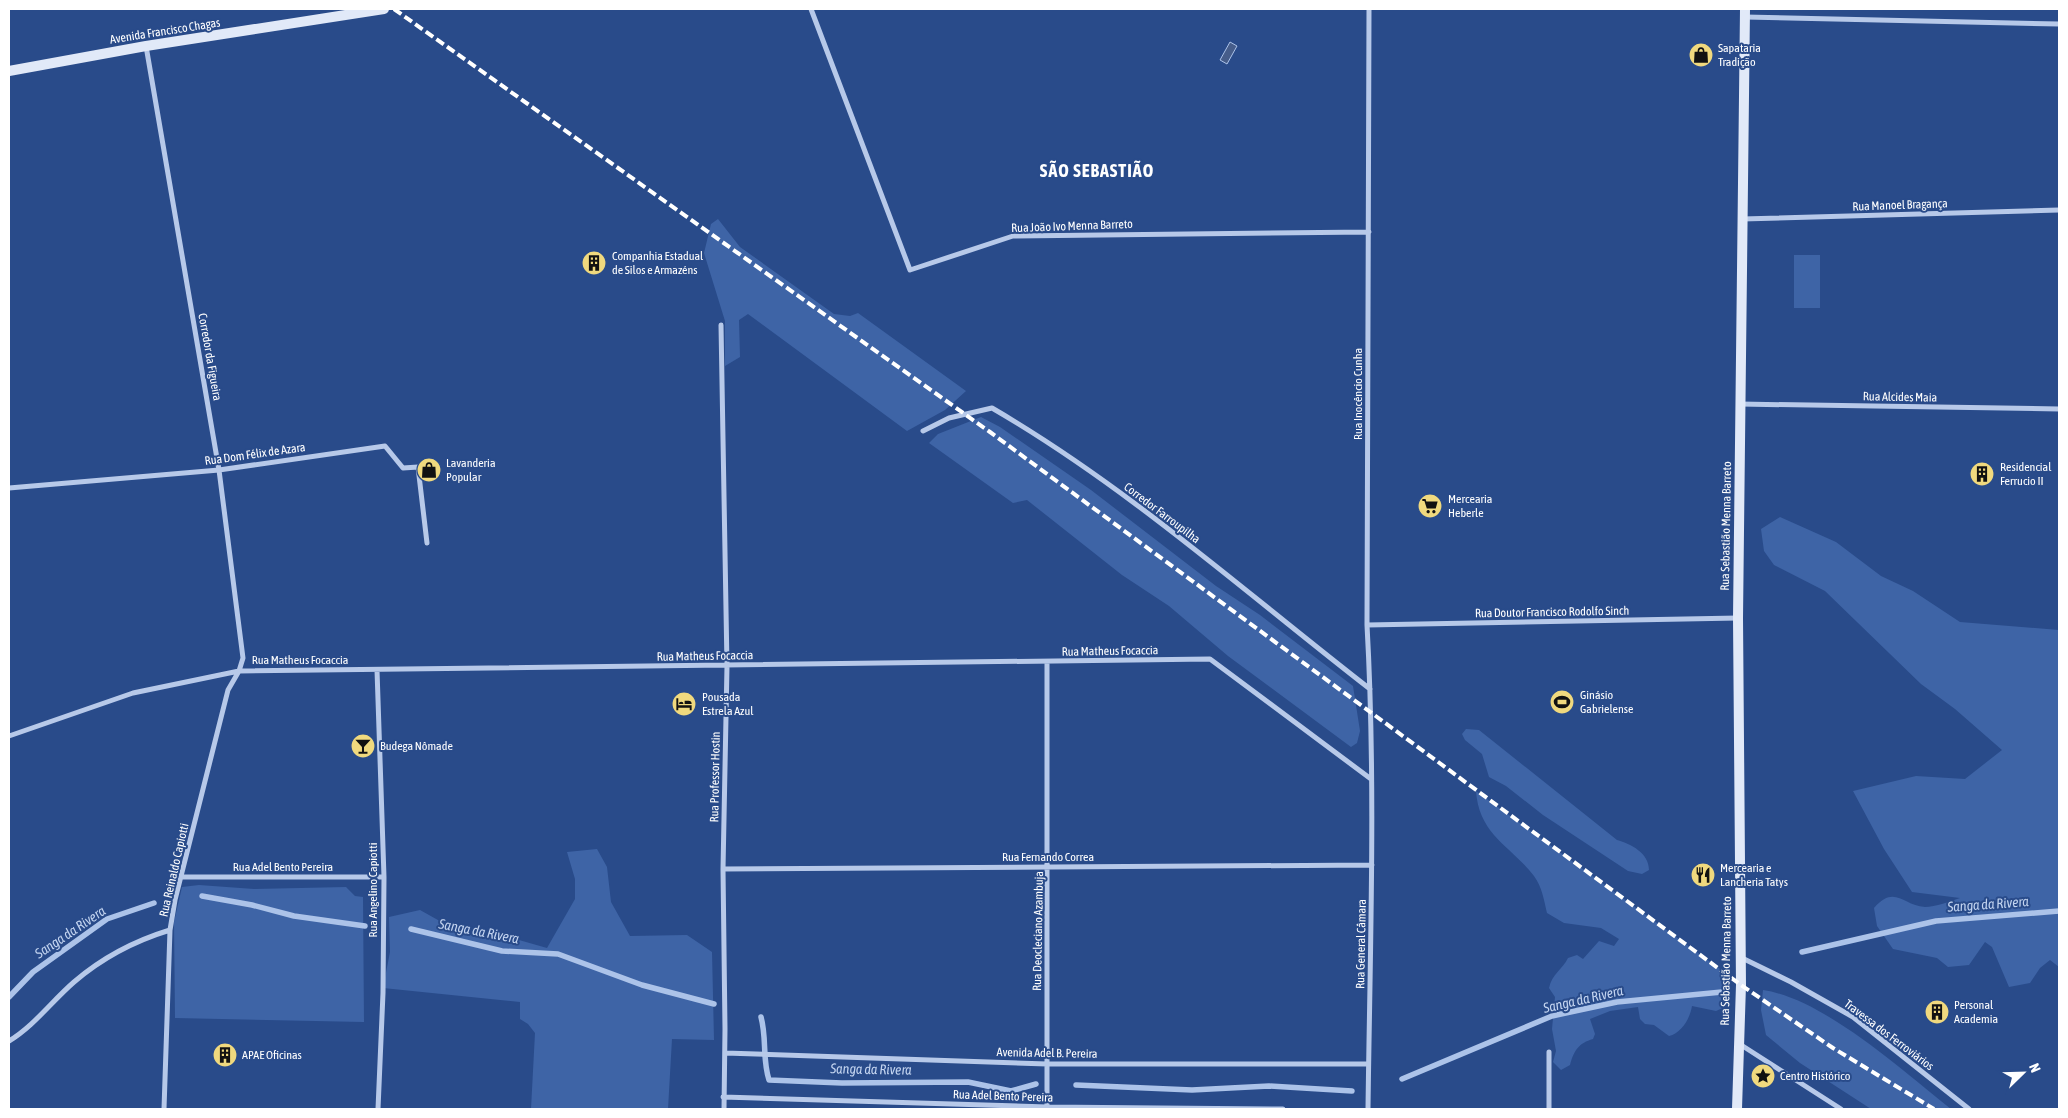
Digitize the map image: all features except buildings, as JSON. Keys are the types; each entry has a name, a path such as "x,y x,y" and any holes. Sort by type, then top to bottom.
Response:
{"main road":[{"name":"Avenida Francisco Chagas","path":"9,71 146,46 384,9"},
{"name":"Rua Sebastião Menna Barreto","path":"1737,1109 1740,957 1738,618 1741,219 1745,13"}],"street":[{"name":"Rua João Ivo Menna Barreto","path":"811,9 910,270 1012,236 1370,232"},
{"name":"Rua Inocêncio Cunha","path":"1369,9 1370,232 1367,625 1371,779"},
{"path":"1745,13 2059,24"},
{"name":"Corredor da Figueira","path":"146,46 219,470 243,658 239,671"},
{"name":"Rua Manoel Bragança","path":"1741,219 2059,210"},
{"name":"Rua Professor Hostin","path":"721,325 727,666 723,870 724,1109"},
{"name":"Rua Alcides Maia","path":"1740,404 2059,409"},
{"name":"Corredor Farroupilha","path":"923,431 949,418 992,408 1030,430 1156,519 1370,689"},
{"name":"Rua Dom Félix de Azara","path":"9,488 219,470 385,446 403,468 418,467 426,543"},
{"name":"Rua Doutor Francisco Rodolfo Sinch","path":"1367,625 1738,618"},
{"name":"Rua Matheus Focaccia","path":"9,736 133,693 239,671 1210,659 1371,779"},
{"name":"Rua Deocleciano Azambuja","path":"1047,662 1049,866 1047,1108"},
{"name":"Rua Angelino Capiotti","path":"377,670 384,877 383,993 378,1109"},
{"name":"Rua Reinaldo Capiotti","path":"164,1109 170,930 228,690 239,671"},
{"name":"Rua General Câmara","path":"1368,1109 1372,865 1371,779"},
{"name":"Rua Fernando Correa","path":"723,870 1372,865"},
{"name":"Rua Adel Bento Pereira","path":"183,877 384,877"},
{"path":"9,1041 21,1034 74,982 120,949 144,938 170,930"},
{"name":"Travessa dos Ferroviários","path":"1740,957 1791,982 1853,1017 1968,1109"},
{"path":"1737,1043 1841,1109"},
{"path":"1549,1052 1549,1109"},
{"name":"Avenida Adel B. Pereira","path":"725,1053 1047,1064 1368,1064"},
{"name":"Rua Adel Bento Pereira","path":"723,1097 1047,1108 1283,1109"}],"shaded area":[{"path":"1230,42 1237,46 1227,64 1220,60"},
{"path":"718,219 740,247 834,314 850,316 858,313 966,391 945,410 907,431 748,314 739,320 740,357 725,366 725,321 704,253 711,224"},
{"path":"1794,255 1820,255 1820,308 1794,308"},
{"path":"981,417 1000,427 1091,490 1216,586 1260,615 1353,686 1360,731 1357,743 1351,747 1228,656 1169,606 1122,575 1027,500 1013,503 929,443 938,434"},
{"path":"1780,517 1836,542 1881,576 1913,591 1960,622 2059,630 2059,967 2050,960 2040,968 2030,983 2009,987 1992,947 1985,942 1969,965 1948,967 1937,958 1893,949 1877,926 1874,908 1881,901 1888,898 1899,898 1917,906 1925,907 1960,898 1912,892 1884,849 1853,791 1916,776 1965,779 2002,750 1955,709 1921,684 1825,591 1774,565 1764,551 1761,529"},
{"path":"1466,729 1479,730 1617,840 1638,850 1646,859 1649,870 1642,874 1628,871 1543,815 1506,786 1489,777 1482,754 1465,740 1462,734"},
{"path":"1476,791 1724,972 1728,986 1727,1006 1716,1011 1692,1006 1685,1024 1678,1032 1669,1036 1654,1025 1645,1024 1640,1019 1638,1007 1610,1011 1590,1019 1595,1034 1593,1039 1581,1045 1575,1051 1570,1065 1561,1070 1553,1062 1556,1051 1552,1029 1555,997 1549,988 1550,983 1568,958 1577,955 1583,959 1599,941 1614,946 1619,939 1601,928 1564,923 1547,913 1537,880 1498,839 1483,819 1478,806"},
{"path":"597,849 607,867 611,902 630,936 687,935 712,952 714,1040 672,1039 668,1109 531,1109 535,1033 528,1024 520,1019 520,1002 383,988 390,952 389,917 420,910 463,934 512,938 547,948 575,899 575,879 567,852"},
{"path":"199,885 254,889 346,887 355,896 363,897 364,1022 175,1018 174,922 182,887"},
{"path":"1763,990 1787,996 1837,1022 1887,1057 1951,1109 1871,1109 1800,1063 1766,1035 1761,1010"}],"waterway":[{"name":"Sanga da Rivera","path":"202,896 252,905 294,916 365,926"},
{"name":"Sanga da Rivera","path":"9,997 33,972 107,919 154,903"},
{"name":"Sanga da Rivera","path":"1802,952 1936,921 2059,911"},
{"name":"Sanga da Rivera","path":"411,929 502,951 558,954 642,985 714,1004"},
{"name":"Sanga da Rivera","path":"1402,1079 1552,1016 1617,1002 1722,992"},
{"name":"Sanga da Rivera","path":"761,1017 769,1080 842,1083 968,1082 1011,1091 1036,1084"},
{"name":"Sanga da Rivera","path":"1076,1085 1192,1090 1269,1086 1352,1091"}],"railway":[{"path":"394,9 990,432 1741,985 1833,1048 1934,1109"}],"place":[{"name":"Sapataria Tradição","path":"1701,55"},
{"name":"Companhia Estadual de Silos e Armazéns","path":"594,263"},
{"name":"Lavanderia Popular","path":"429,470"},
{"name":"Residencial Ferrucio II","path":"1982,474"},
{"name":"Mercearia Heberle","path":"1430,506"},
{"name":"Ginásio Gabrielense","path":"1562,702"},
{"name":"Pousada Estrela Azul","path":"684,704"},
{"name":"Budega Nômade","path":"363,746"},
{"name":"Mercearia e Lancheria Tatys","path":"1703,875"},
{"name":"Personal Academia","path":"1937,1012"},
{"name":"APAE Oficinas","path":"225,1055"},
{"name":"Centro Histórico","path":"1763,1076"}],"district":[{"name":"SÃO SEBASTIÃO","path":"1097,171"}]}
